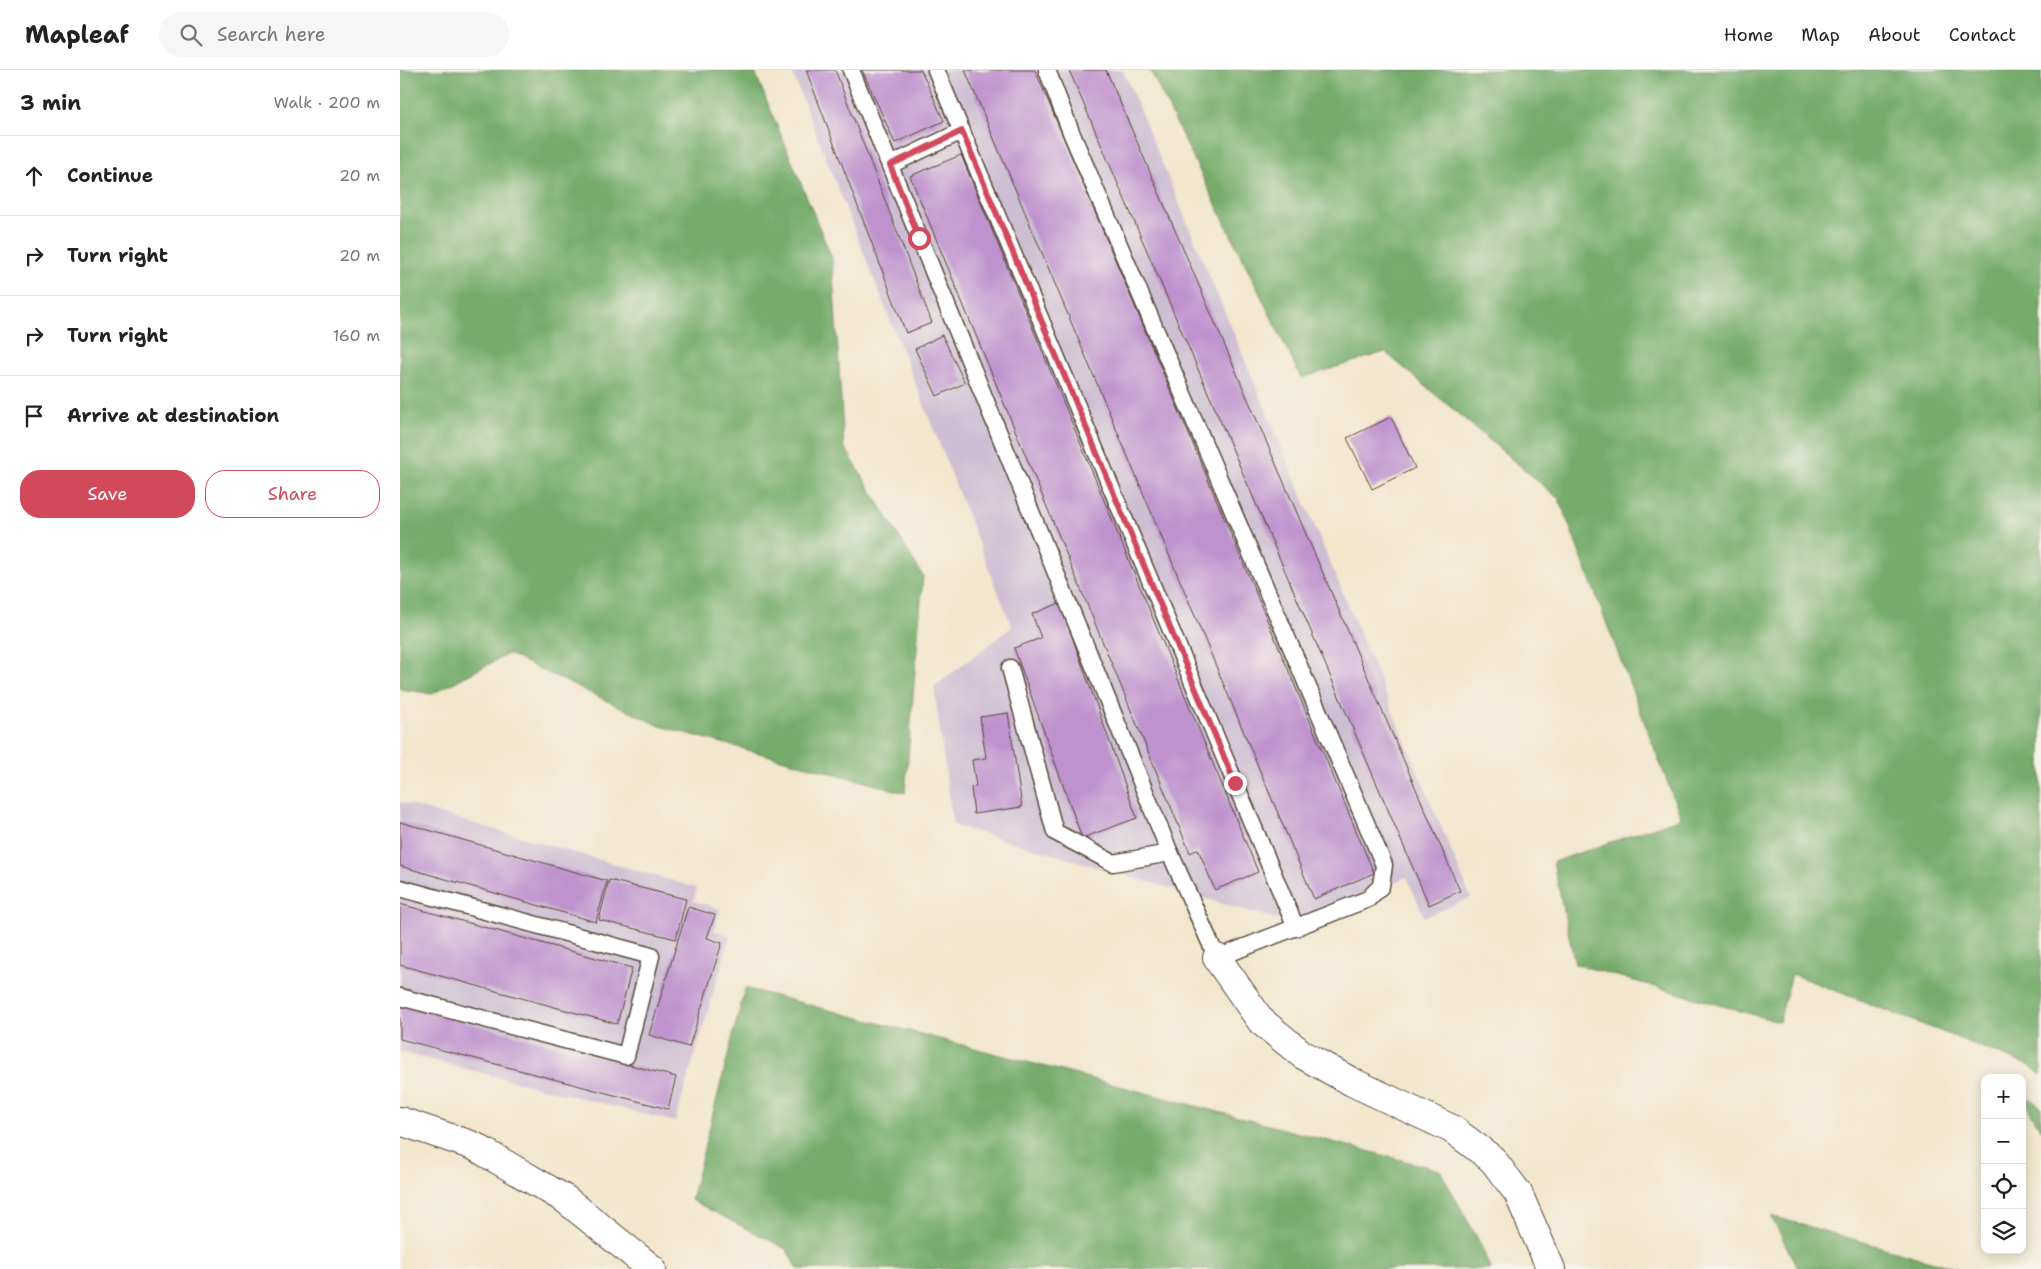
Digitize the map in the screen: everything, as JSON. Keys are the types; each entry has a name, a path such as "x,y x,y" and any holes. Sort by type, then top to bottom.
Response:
{"street":[{"path":"1217,958 1261,1021 1303,1055 1352,1082 1452,1129 1492,1160 1518,1193 1552,1269"},
{"path":"400,1121 474,1146 565,1199 652,1269"}],"lane":[{"path":"850,70 1170,853 1217,958 1368,899 1381,886 1384,865 1071,132 1047,70"},
{"path":"936,70 1296,928"},
{"path":"890,165 962,131"},
{"path":"1010,668 1055,832 1113,863 1170,853"},
{"path":"400,888 651,956 626,1056 400,997"}],"shaded area":[{"path":"791,70 1123,70 1471,898 1424,917 1407,877 1289,923 953,825 934,687 1012,627"},
{"path":"400,802 697,888 693,901 720,909 714,930 730,936 675,1122 400,1052"}],"green space":[{"path":"400,70 754,70 832,258 844,446 923,576 905,793 660,726 508,654 432,694 400,689"},
{"path":"1150,70 2041,70 2041,1075 2030,1066 1792,974 1779,1022 1575,964 1553,862 1681,818 1559,499 1385,352 1301,378"},
{"path":"745,988 1440,1170 1481,1245 1490,1269 798,1269 786,1249 691,1200"},
{"path":"2026,1096 2041,1107 2041,1130 2026,1105"},
{"path":"1771,1216 1959,1269 1798,1269"}],"building":[{"path":"806,70 835,70 932,323 906,333"},
{"path":"862,70 921,70 944,121 895,143"},
{"path":"965,70 1035,70 1374,873 1314,899"},
{"path":"1069,70 1106,70 1460,891 1429,905"},
{"path":"961,155 1258,872 1215,890 1198,849 1190,853 910,176"},
{"path":"942,335 965,383 937,396 915,349"},
{"path":"1391,417 1415,468 1372,489 1347,438"},
{"path":"1060,603 1137,818 1082,838 1014,648 1041,638 1032,614"},
{"path":"1008,713 1022,807 974,814 971,787 976,786 972,760 986,758 980,717"},
{"path":"400,822 607,881 596,922 400,866"},
{"path":"609,880 686,899 676,939 599,920"},
{"path":"400,904 632,968 617,1024 400,965"},
{"path":"688,907 715,915 707,938 722,943 689,1047 649,1035"},
{"path":"400,1005 676,1077 668,1109 400,1039"}],"route":[{"path":"919,238 890,165 962,131 1235,783"}]}
